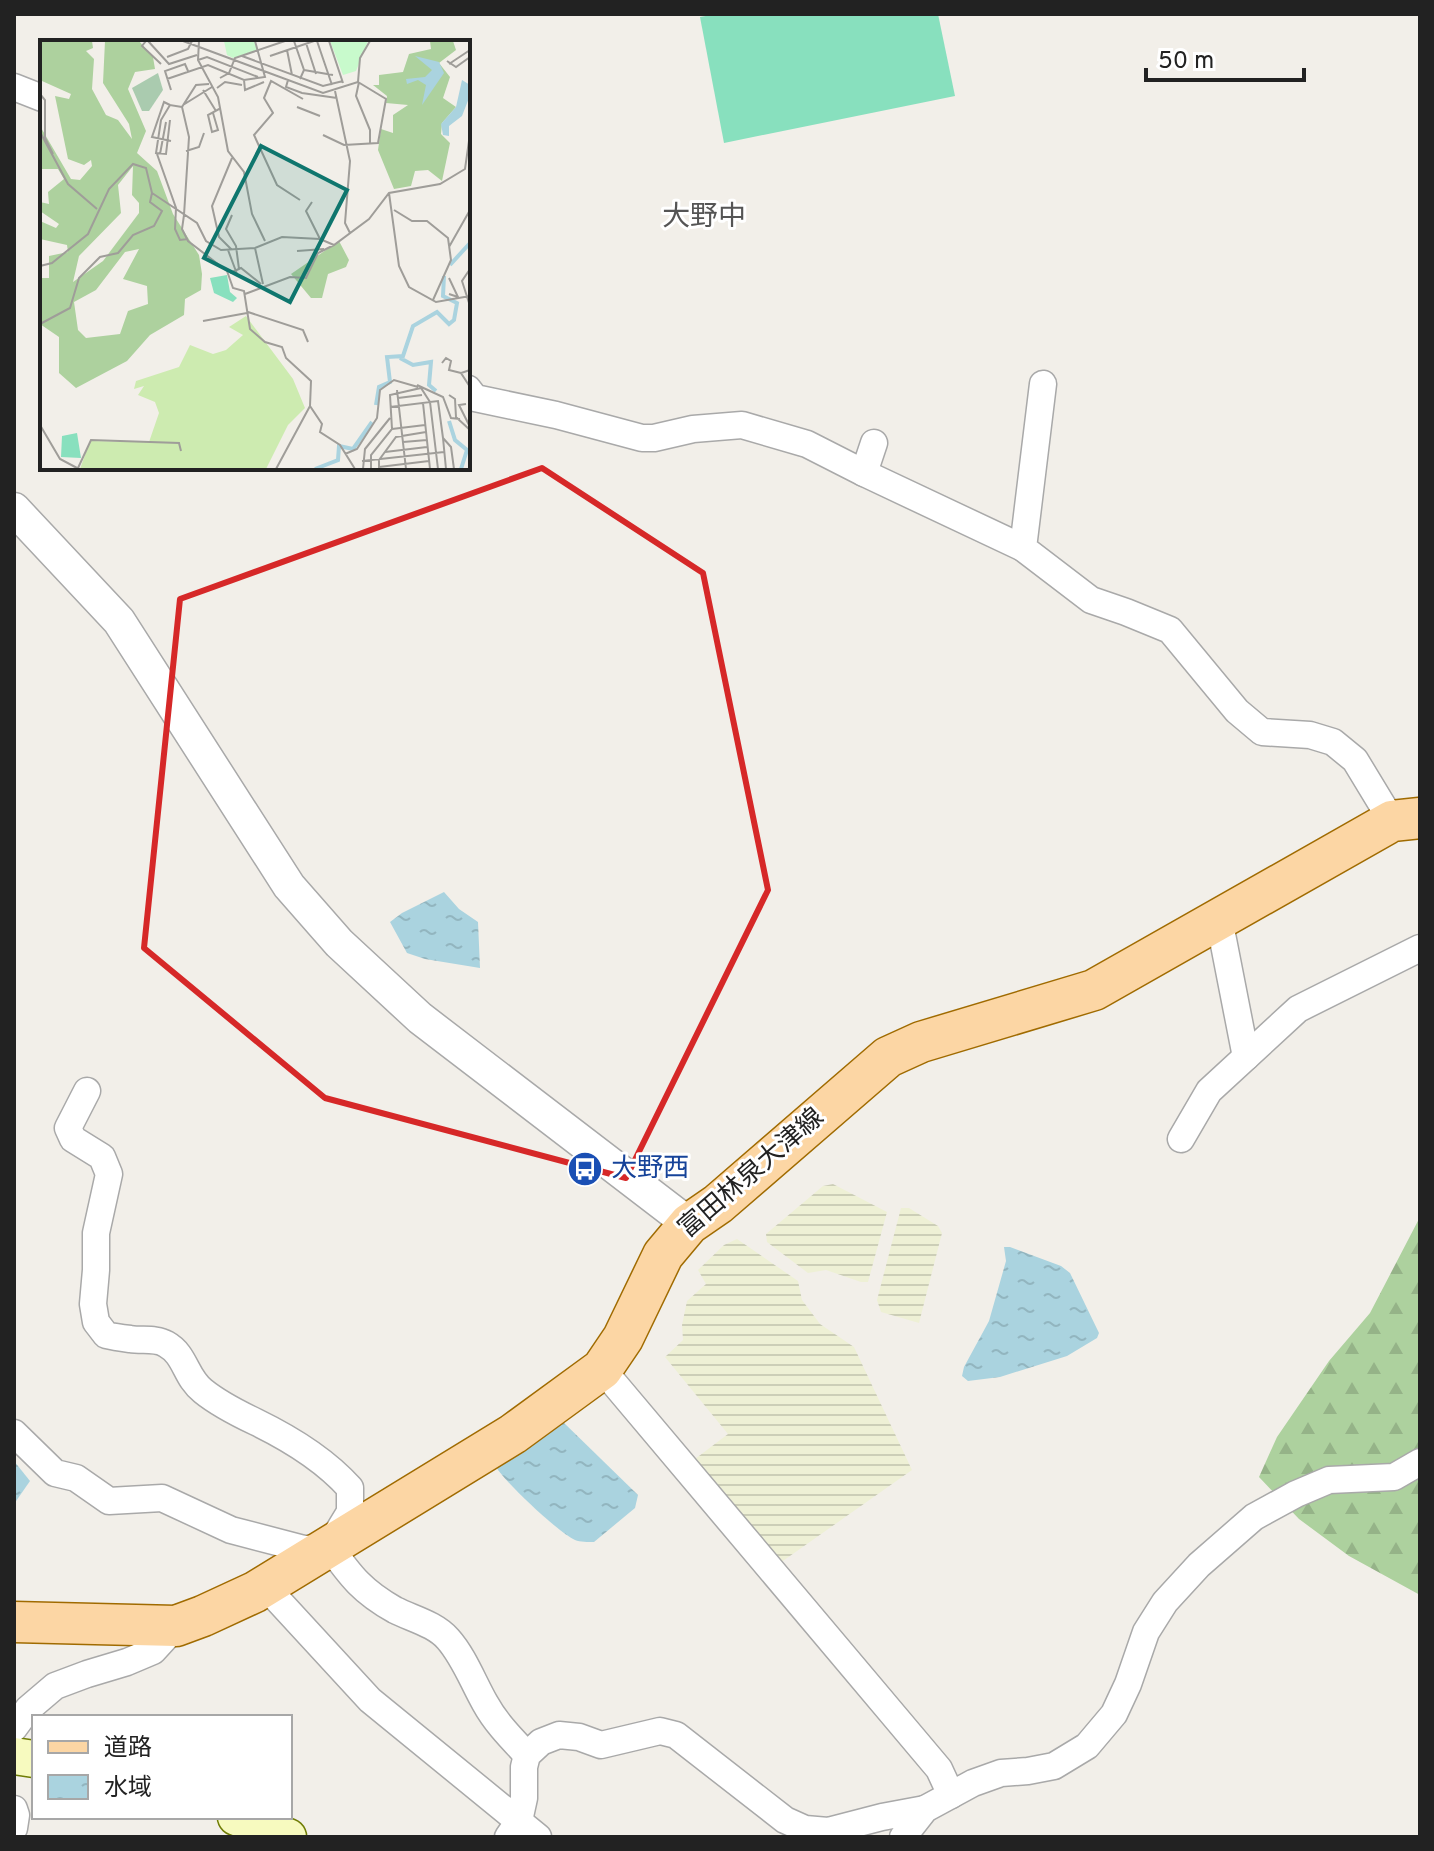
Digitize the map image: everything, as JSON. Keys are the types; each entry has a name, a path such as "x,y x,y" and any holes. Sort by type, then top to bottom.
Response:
{"main road":[{"name":"富田林泉大津線","path":"14,1622 176,1626 265,1586 513,1434 602,1369 623,1338 663,1255 689,1224 718,1204 888,1057 921,1042 1094,990 1219,919 1406,820"},
{"path":"241,1819 288,1837"}],"street":[{"path":"14,87 40,97"},
{"path":"1023,548 1043,384"},
{"path":"470,392 475,398 642,438 742,425 807,444 1023,548 1091,600 1170,630 1237,711 1262,732 1310,735 1333,742 1355,760 1406,820"},
{"path":"864,473 874,443"},
{"path":"14,509 119,621 289,886 339,943 420,1018 689,1224"},
{"path":"1219,919 1246,1057"},
{"path":"1181,1139 1209,1091 1298,1009 1420,948"},
{"path":"87,1091 68,1128 73,1139 102,1157 109,1174 96,1233 93,1304 96,1322 106,1335 130,1340 162,1341 177,1350 191,1379 201,1389 232,1411 320,1459 338,1475 350,1488 350,1512 330,1547"},
{"path":"602,1369 939,1769 951,1795"},
{"path":"14,1433 55,1473 76,1478 109,1501 162,1498 231,1530 304,1549 330,1547"},
{"path":"521,1832 527,1755 541,1742 559,1735 579,1737 601,1745 660,1731 676,1735 785,1820 805,1829 828,1831 925,1809 973,1783 1001,1773 1054,1766 1087,1746 1114,1714 1146,1632 1165,1602 1199,1565 1254,1517 1329,1480 1394,1477 1420,1462"},
{"path":"330,1547 349,1575 366,1592 397,1611 430,1625 447,1638 460,1655 498,1725 527,1755"},
{"path":"265,1586 370,1700 521,1832"},
{"path":"14,1728 28,1709 55,1686 153,1651 176,1626"},
{"path":"14,1809 14,1828"},
{"path":"903,1837 925,1809"}],"highlighted area":[{"path":"542,468 703,573 768,890 626,1178 325,1098 144,948 180,599"}],"green space":[{"path":"717,14 938,14 955,96 724,143 700,17"},
{"path":"833,1184 887,1212 868,1282 826,1270 808,1273 767,1242 766,1234 823,1186"},
{"path":"901,1208 909,1208 938,1226 942,1233 919,1323 881,1312 877,1300"},
{"path":"1420,1217 1420,1595 1349,1556 1299,1519 1259,1477 1277,1437 1329,1361 1370,1313"},
{"path":"737,1239 798,1281 802,1300 820,1324 854,1347 912,1470 780,1563 695,1459 728,1434 665,1357 683,1340 682,1325 687,1301 706,1284 698,1270 724,1245"}],"water":[{"path":"444,892 459,909 478,922 480,968 407,953 390,922"},
{"path":"1004,1247 1061,1266 1070,1273 1099,1333 1097,1338 1067,1356 1000,1377 968,1381 962,1376 964,1367 989,1321 1006,1261"},
{"path":"561,1420 638,1495 635,1508 594,1542 575,1540 557,1527 519,1493 495,1465"},
{"path":"14,1461 30,1481 14,1504"}],"place":[{"name":"大野西","path":"585,1169"}],"district":[{"name":"大野中","path":"704,218"}]}
